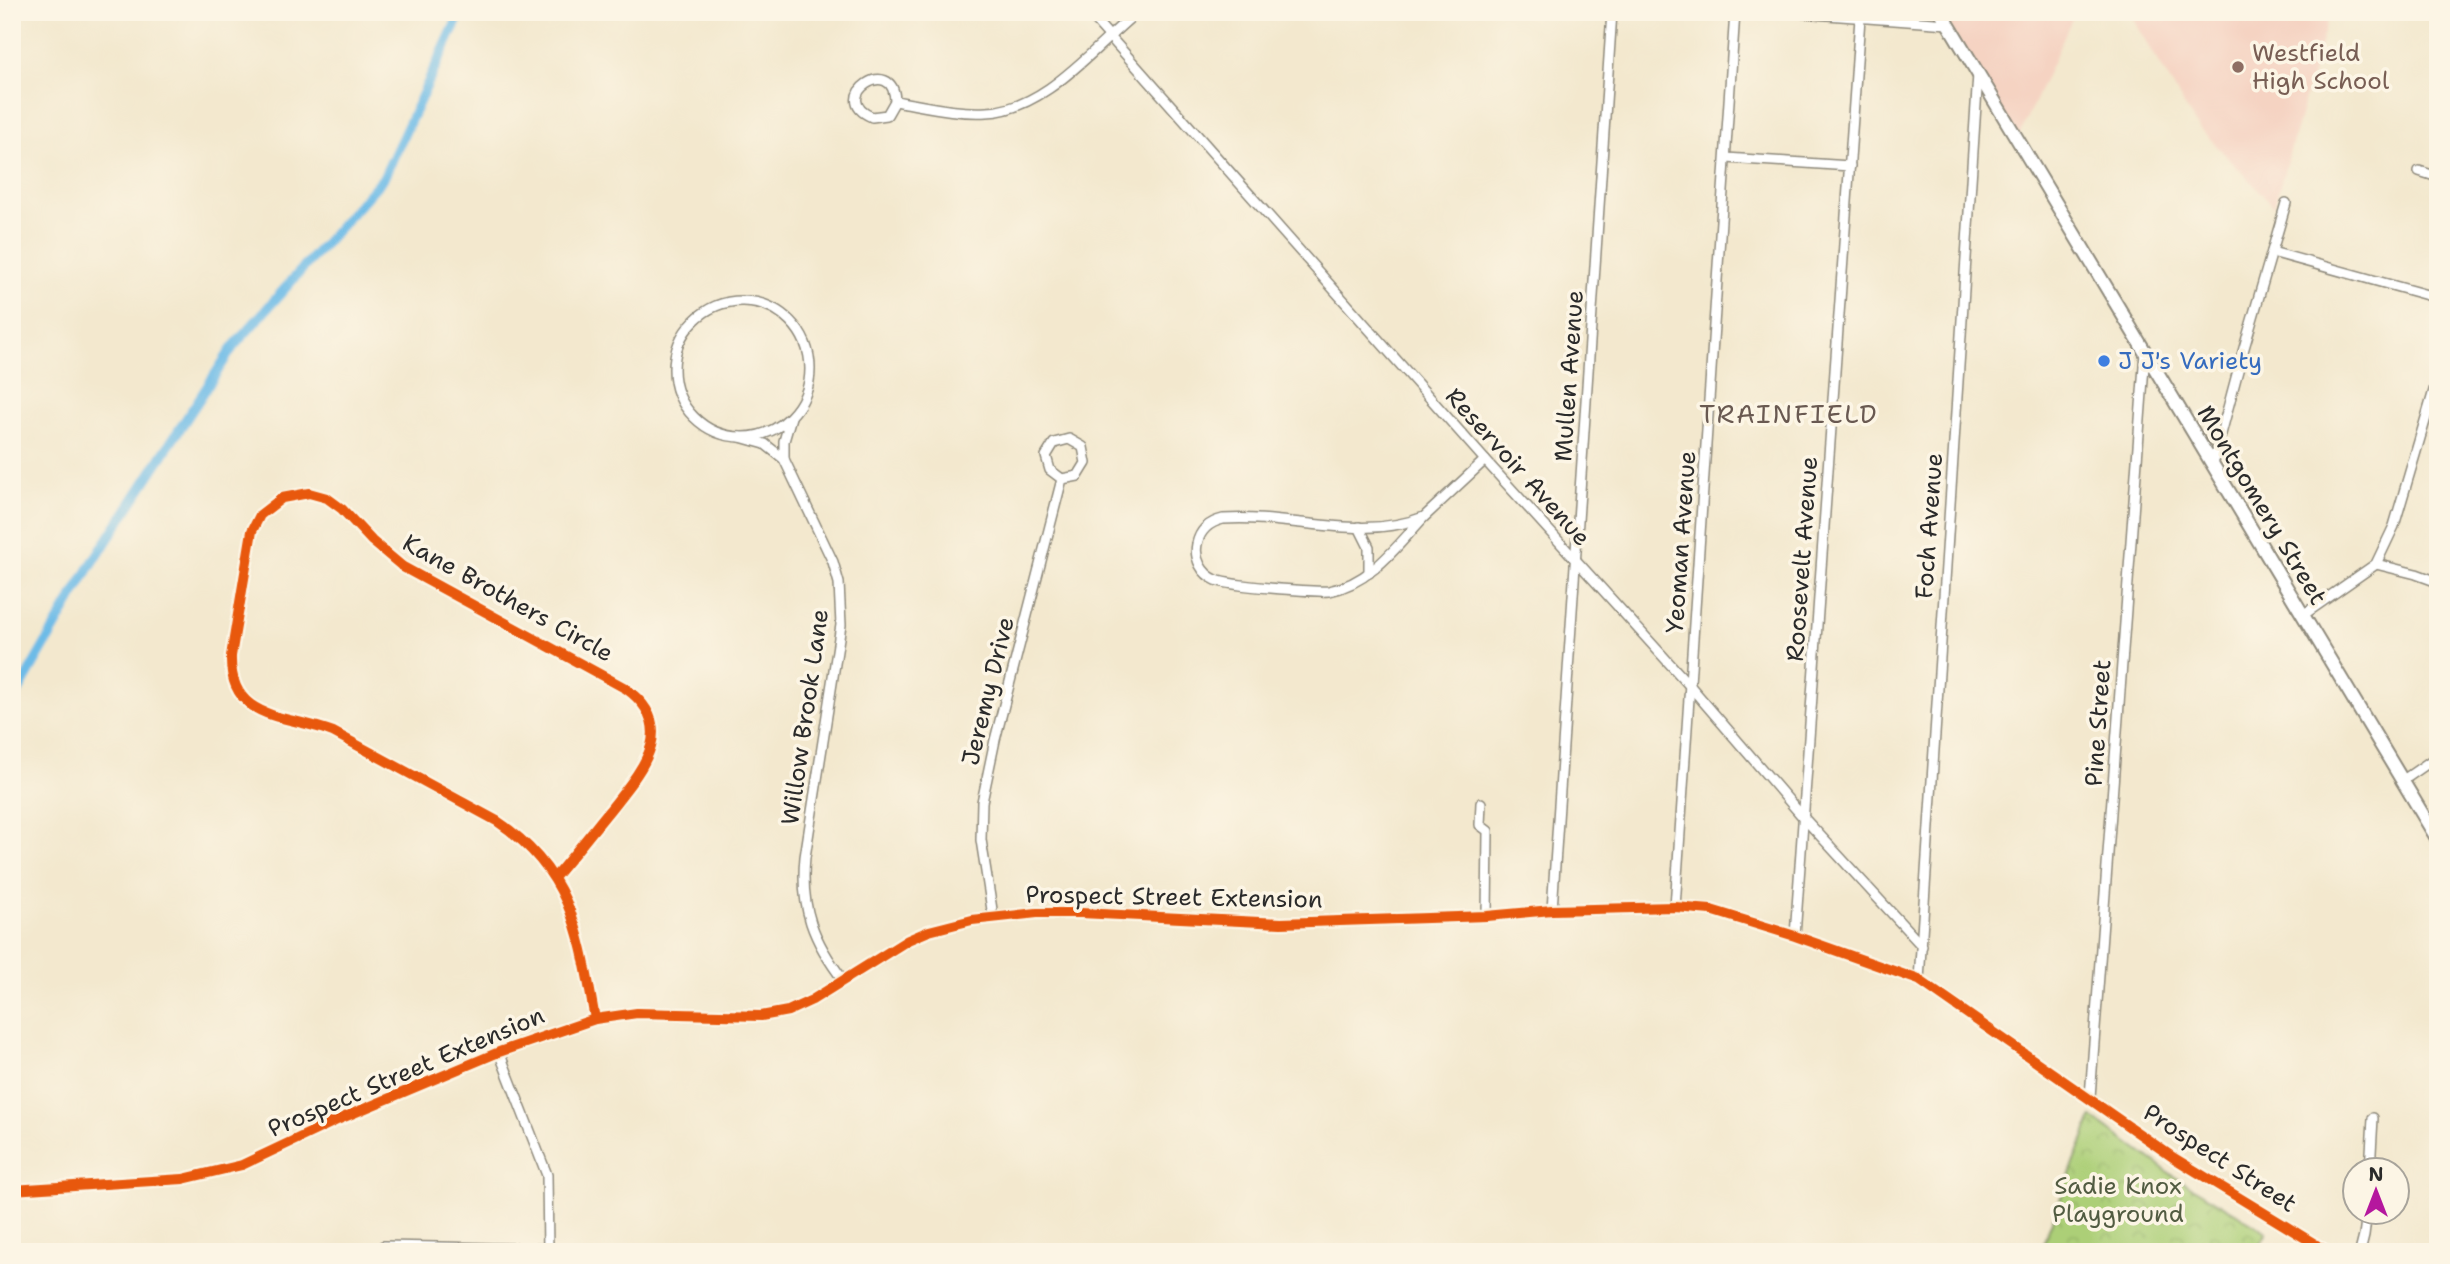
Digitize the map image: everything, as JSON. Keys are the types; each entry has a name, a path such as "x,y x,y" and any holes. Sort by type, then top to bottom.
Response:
{"main road":[{"name":"Montgomery Street","path":"1944,18 2438,840"}],"street":[{"name":"Reservoir Avenue","path":"1088,12 1485,460 1690,686 1803,817 1922,946"},
{"path":"895,101 975,112 1014,108 1049,90 1137,12"},
{"name":"Mullen Avenue","path":"1552,910 1612,12"},
{"name":"Yeoman Avenue","path":"1675,907 1735,12"},
{"path":"1787,12 1860,18 1944,18"},
{"name":"Roosevelt Avenue","path":"1795,936 1860,18"},
{"name":"Foch Avenue","path":"1919,979 1978,74"},
{"path":"879,79 887,82 893,89 895,101 893,109 887,114 880,118 872,117 861,111 857,96 863,85 870,80 879,79"},
{"path":"1726,158 1850,166"},
{"path":"2419,171 2438,177"},
{"path":"2213,464 2286,203"},
{"path":"2272,253 2438,298"},
{"path":"735,301 767,306 786,317 801,334 808,355 810,377 803,398 791,416 784,441 784,459 765,444 719,433 700,423 685,407 676,387 673,366 682,335 696,318 714,307 735,301"},
{"name":"Pine Street","path":"2090,1097 2145,352"},
{"path":"2303,615 2376,564 2394,526 2438,377"},
{"path":"740,437 773,430 791,416"},
{"path":"1069,439 1083,447 1086,463 1077,476 1062,479 1049,470 1046,456 1054,443 1069,439"},
{"name":"Willow Brook Lane","path":"784,459 833,562 841,593 841,625 803,884 807,912 817,940 844,981"},
{"path":"1424,517 1390,526 1359,527 1223,519 1205,529 1198,541 1197,556 1207,574 1226,582 1329,591 1354,583 1385,559 1424,517 1485,460"},
{"name":"Jeremy Drive","path":"993,916 981,840 982,802 995,740 1062,479"},
{"name":"Kane Brothers Circle","path":"554,878 646,763 653,735 649,716 639,700 625,688 403,567 327,498 300,493 274,502 260,515 250,540 230,656 232,675 239,692 259,711 333,732 497,821 534,852 563,893 576,926 595,1019"},
{"path":"1359,527 1369,547 1369,573"},
{"path":"2376,564 2438,582"},
{"path":"2403,781 2438,756"},
{"path":"1481,803 1480,825 1488,831 1487,916"},
{"name":"Prospect Street Extension","path":"12,1190 183,1179 242,1165 335,1121 499,1052 595,1019 637,1013 774,1014 801,1005 908,940 950,925 993,916 1081,913 1281,923 1487,916 1552,910 1675,907 1711,910 1919,979 2090,1097"},
{"path":"383,1252 383,1246 548,1250 547,1175 499,1052"},
{"name":"Prospect Street","path":"2090,1097 2174,1158 2328,1252"},
{"path":"2371,1156 2373,1118"},
{"path":"2360,1252 2365,1226"}],"shaded area":[{"path":"1941,12 2075,12 2017,140"},
{"name":"Westfield High School","path":"2129,12 2330,12 2274,206 2194,122"}],"green space":[{"name":"Sadie Knox Playground","path":"2092,1117 2178,1179 2267,1232 2256,1252 2040,1252"}],"waterway":[{"path":"12,702 91,565 233,347 384,177 461,12"}],"cycle path":[{"path":"554,878 642,766 650,750 653,734 651,719 642,703 625,688 403,567 327,498 309,493 282,498 260,515 252,531 231,656 233,678 240,694 251,705 265,712 333,732 497,821 522,841 542,862 569,908 584,960 595,1019"},
{"path":"12,1190 183,1179 242,1165 335,1121 499,1052 595,1019 637,1013 761,1016 788,1011 812,1000 908,940 929,931 972,920 1037,913 1081,913 1281,923 1675,907 1711,910 1795,936 1919,980 2174,1158 2328,1252"}],"place":[{"name":"Westfield High School","path":"2238,67"},
{"name":"J J's Variety","path":"2104,361"}],"district":[{"name":"TRAINFIELD","path":"1789,414"}]}
